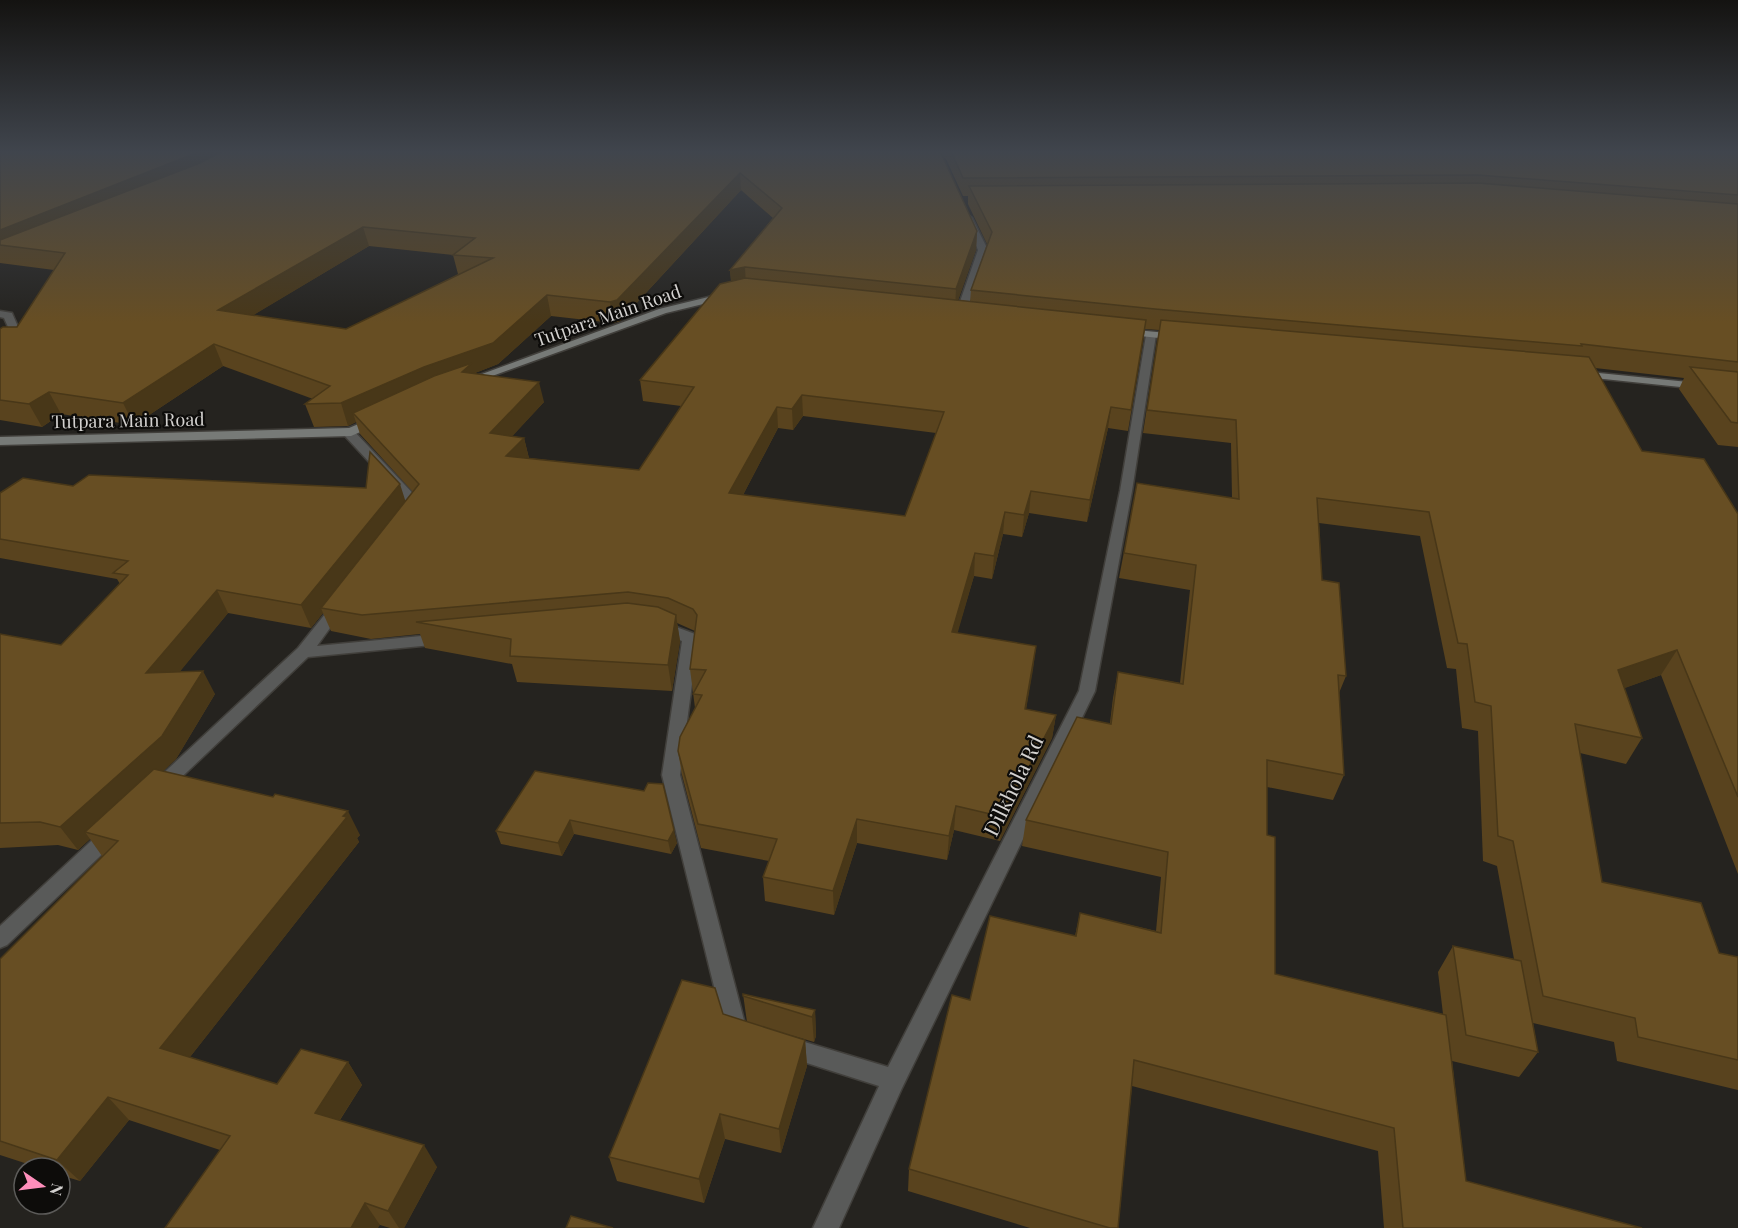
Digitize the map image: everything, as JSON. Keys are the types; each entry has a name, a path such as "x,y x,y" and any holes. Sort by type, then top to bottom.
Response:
{"street":[{"path":"961,313 983,250 964,210"},
{"name":"Tutpara Main Road","path":"455,386 663,311 735,294"},
{"path":"0,314 8,315 17,336 0,352"},
{"path":"1116,331 1186,338"},
{"name":"Dilkhola Rd","path":"826,1228 894,1080 1087,691 1126,491 1151,335"},
{"path":"1562,372 1738,390"},
{"name":"Tutpara Main Road","path":"0,441 348,432 382,418"},
{"path":"348,432 417,506 403,524"},
{"path":"147,799 304,652 346,597"},
{"path":"643,624 666,627 690,638 671,775 736,1031 894,1080"},
{"path":"304,652 456,638"},
{"path":"0,939 122,824"}],"building":[{"path":"0,208 55,208 0,230"},
{"path":"82,208 706,208 617,300 610,302 547,295 493,343 424,367 341,403 305,404 330,386 214,344 123,403 49,392 29,404 0,400 0,329 17,327 65,253 0,245 0,240","holes":["363,227 475,238 453,255 493,258 346,329 218,310"]},
{"path":"782,208 967,208 977,231 956,289 745,267 730,270"},
{"path":"980,208 1738,208 1738,362 1581,344 1582,346 1155,309 971,290 992,232"},
{"path":"745,278 1146,320 1131,410 1111,407 1090,500 1031,491 1024,515 1005,512 994,556 975,553 952,632 1036,646 1025,709 1056,715 1003,817 956,806 949,836 857,819 833,891 763,877 777,839 698,824 678,751 680,737 702,695 693,694 706,670 690,669 697,615 693,609 668,598 628,592 362,615 321,608 419,484 353,413 434,376 472,363 462,372 539,382 490,433 524,438 506,456 639,470 694,387 640,380 720,284","holes":["802,395 944,412 905,516 729,493 777,407 792,409"]},
{"path":"1161,320 1589,357 1642,451 1704,459 1738,514 1738,797 1677,650 1618,670 1642,738 1575,724 1602,882 1701,903 1719,953 1738,957 1738,1060 1638,1037 1635,1018 1543,996 1513,841 1498,836 1491,706 1475,702 1467,644 1458,643 1429,512 1317,498 1322,580 1339,583 1346,676 1338,675 1344,775 1267,760 1267,835 1275,837 1275,974 1446,1015 1466,1181 1642,1228 1403,1228 1394,1128 1134,1060 1118,1228 1110,1228 909,1169 952,995 970,1000 990,916 1076,936 1080,913 1161,933 1168,852 1026,820 1077,717 1111,724 1118,672 1183,684 1196,565 1124,553 1137,483 1239,499 1236,420 1147,410"},
{"path":"1690,367 1738,372 1738,423 1731,422"},
{"path":"370,452 400,484 301,605 217,590 146,673 203,671 162,736 60,827 40,822 0,823 0,634 61,645 128,575 113,573 128,561 0,539 0,493 23,478 73,486 89,475 366,488"},
{"path":"627,603 658,607 676,615 668,665 510,656 511,639 416,622"},
{"path":"154,769 273,797 275,794 348,811 343,816 347,817 160,1048 277,1084 301,1049 348,1062 315,1113 424,1145 388,1211 365,1203 351,1228 165,1228 230,1136 108,1097 60,1156 45,1156 0,1141 0,959 118,841 85,832"},
{"path":"535,771 644,791 648,783 663,784 674,830 668,841 570,820 558,843 496,831"},
{"path":"1453,946 1521,961 1538,1052 1466,1035"},
{"path":"682,980 715,988 723,1014 805,1040 779,1129 720,1114 699,1179 609,1157"},
{"path":"743,994 815,1010 812,1017 743,996"},
{"path":"571,1216 613,1228 566,1228"}]}
